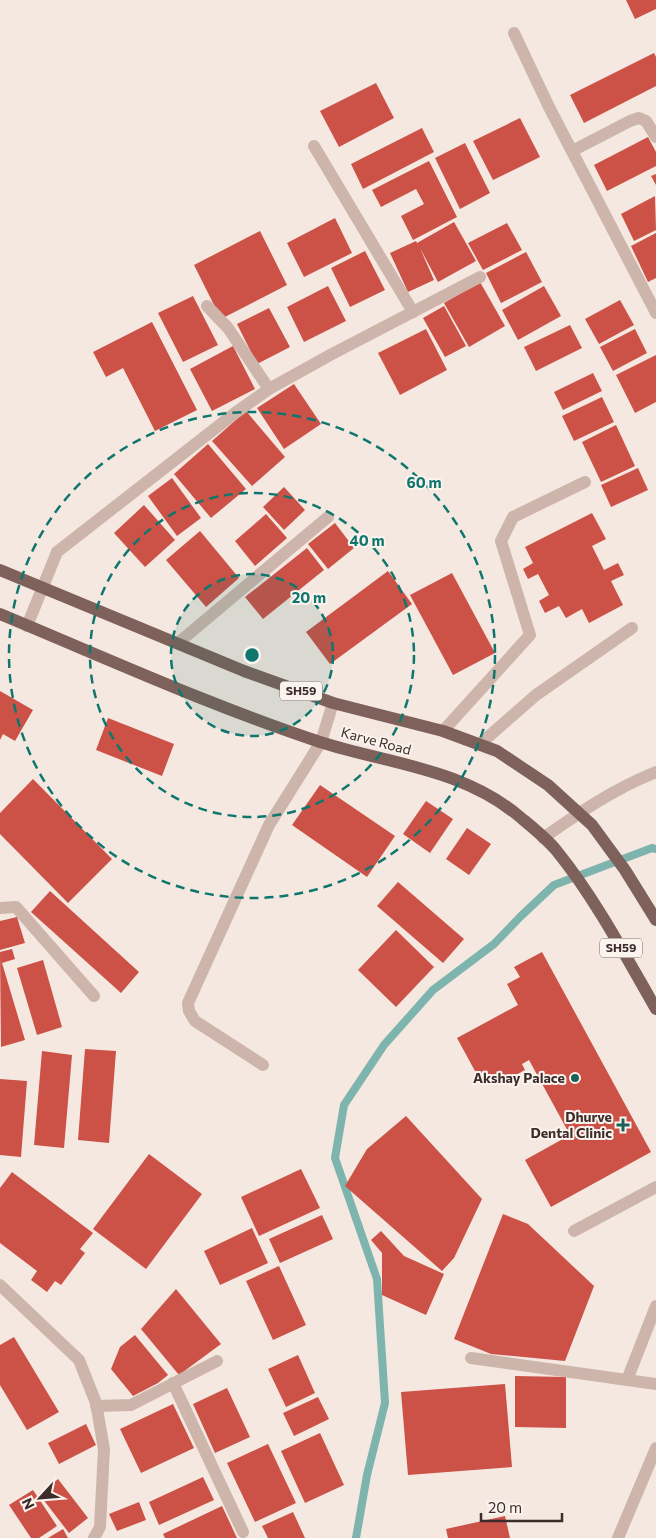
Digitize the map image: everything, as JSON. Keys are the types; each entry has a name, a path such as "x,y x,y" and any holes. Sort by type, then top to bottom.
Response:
{"main road":[{"name":"Karve Road","path":"0,570 244,671 333,703 443,732 497,751 548,786 592,824 625,870 656,920"},
{"name":"Karve Road","path":"0,614 228,709 321,742 430,771 476,788 518,816 555,848 584,888 620,945 656,1009"}],"street":[{"path":"514,33 572,151 656,313"},
{"path":"572,151 639,118 646,122 656,137"},
{"path":"314,146 413,312"},
{"path":"27,626 57,552 235,413 269,389 480,277"},
{"path":"207,306 228,328 269,389"},
{"path":"443,732 530,635 501,542 513,517 586,482"},
{"path":"178,644 328,517"},
{"path":"479,744 536,695 632,628"},
{"path":"262,1065 195,1021 189,1011 188,1003 269,825 321,742 333,703"},
{"path":"543,838 579,813 634,780 656,772"},
{"path":"0,908 16,907 94,996"},
{"path":"574,1231 656,1187"},
{"path":"0,1285 79,1360 96,1406 104,1449 100,1527 94,1538"},
{"path":"627,1380 656,1306"},
{"path":"471,1358 656,1384"},
{"path":"96,1406 130,1406 216,1361"},
{"path":"173,1384 243,1532"},
{"path":"618,1538 656,1448"}],"building":[{"path":"626,0 656,0 656,9 635,19"},
{"path":"654,53 656,57 656,86 584,123 570,95"},
{"path":"376,83 394,118 339,147 320,111"},
{"path":"520,118 540,157 493,180 473,141"},
{"path":"422,128 434,152 363,189 351,164"},
{"path":"648,137 656,152 656,166 607,191 594,165"},
{"path":"465,143 490,193 460,209 435,158"},
{"path":"429,161 457,217 413,240 401,216 424,204 416,189 381,207 372,190"},
{"path":"656,174 656,185 651,176"},
{"path":"655,196 656,230 634,241 621,214"},
{"path":"335,218 352,253 304,277 287,243"},
{"path":"454,222 476,261 438,282 420,248 434,280 408,292 390,253 416,241 417,243"},
{"path":"507,223 522,250 483,270 468,243"},
{"path":"260,231 287,285 221,319 194,265"},
{"path":"656,233 656,278 648,282 631,246"},
{"path":"365,251 385,290 350,307 331,268"},
{"path":"526,252 542,282 501,303 486,273"},
{"path":"480,282 505,326 469,347 444,303"},
{"path":"328,286 346,321 304,342 287,307"},
{"path":"544,286 561,316 518,340 502,310"},
{"path":"193,296 218,345 183,362 158,313"},
{"path":"620,300 634,325 599,344 585,319"},
{"path":"444,306 466,346 445,357 423,318"},
{"path":"269,308 290,347 257,364 237,324"},
{"path":"152,322 197,410 155,431 123,368 106,377 93,352"},
{"path":"570,325 582,348 536,371 524,347"},
{"path":"426,329 447,370 400,395 378,353"},
{"path":"635,329 647,353 613,371 600,347"},
{"path":"233,346 255,389 212,411 190,369"},
{"path":"656,355 656,402 635,413 616,375"},
{"path":"593,373 602,391 563,410 554,392"},
{"path":"294,384 321,424 284,449 257,408"},
{"path":"602,397 614,422 574,441 562,416"},
{"path":"246,411 285,457 252,486 212,441"},
{"path":"616,425 635,466 601,482 582,442"},
{"path":"208,444 246,489 211,518 174,474"},
{"path":"638,468 648,490 611,507 601,485"},
{"path":"172,478 201,518 177,536 148,496"},
{"path":"284,487 305,510 284,530 263,507"},
{"path":"144,505 175,540 145,567 114,533"},
{"path":"592,513 606,539 592,546 604,570 618,563 624,575 611,581 623,605 589,623 582,609 566,618 559,606 545,613 539,601 549,595 538,574 528,579 523,569 533,563 525,547"},
{"path":"266,514 287,538 255,566 235,541"},
{"path":"335,523 354,548 328,569 308,544"},
{"path":"200,531 239,578 206,607 166,560"},
{"path":"307,548 324,570 263,619 245,597"},
{"path":"388,571 412,604 330,664 306,632"},
{"path":"452,573 495,653 453,675 410,595"},
{"path":"0,691 33,710 15,741 3,734 0,740"},
{"path":"108,718 174,744 162,776 96,750"},
{"path":"33,779 112,859 68,903 0,834 0,813"},
{"path":"320,785 395,836 367,877 292,825"},
{"path":"426,801 453,819 430,853 403,834"},
{"path":"467,828 491,844 469,875 446,859"},
{"path":"398,882 464,939 443,963 377,906"},
{"path":"50,891 139,972 121,993 31,912"},
{"path":"17,917 25,943 0,950 0,921"},
{"path":"396,930 434,967 396,1007 358,970"},
{"path":"12,949 15,959 2,963 25,1040 1,1047 0,952"},
{"name":"Akshay Palace","path":"542,952 651,1152 551,1207 525,1160 570,1135 529,1060 522,1064 525,1070 501,1083 496,1074 481,1082 457,1038 518,1005 507,984 520,977 514,967"},
{"path":"43,960 62,1027 37,1035 17,968"},
{"path":"85,1049 116,1051 109,1143 78,1140"},
{"path":"42,1051 72,1055 64,1148 34,1145"},
{"path":"0,1079 27,1081 21,1157 0,1155"},
{"path":"406,1116 482,1199 454,1258 442,1271 345,1186 367,1149"},
{"path":"149,1154 202,1194 146,1269 93,1229"},
{"path":"301,1169 320,1208 259,1236 241,1197"},
{"path":"12,1172 93,1233 80,1249 85,1253 61,1285 55,1281 47,1292 31,1280 37,1271 0,1243 0,1188"},
{"path":"503,1214 528,1224 594,1286 565,1361 491,1354 454,1339"},
{"path":"322,1215 333,1239 280,1263 269,1239"},
{"path":"252,1228 268,1263 220,1285 204,1251"},
{"path":"381,1231 404,1256 444,1274 426,1315 382,1295 382,1253 371,1240"},
{"path":"279,1266 306,1325 273,1340 246,1281"},
{"path":"176,1289 221,1344 179,1375 141,1329"},
{"path":"135,1335 168,1375 158,1383 133,1396 111,1369 120,1347"},
{"path":"14,1337 59,1412 27,1430 0,1385 0,1345"},
{"path":"298,1355 315,1393 286,1407 268,1369"},
{"path":"515,1376 566,1377 566,1428 515,1427"},
{"path":"505,1384 512,1467 408,1475 401,1392"},
{"path":"227,1388 250,1437 215,1453 193,1404"},
{"path":"318,1397 329,1419 294,1436 283,1413"},
{"path":"173,1404 194,1448 141,1473 120,1429"},
{"path":"86,1424 96,1445 59,1464 48,1443"},
{"path":"320,1433 344,1485 305,1503 281,1451"},
{"path":"268,1444 296,1503 255,1522 227,1463"},
{"path":"203,1477 214,1500 159,1525 149,1502"},
{"path":"58,1479 88,1518 69,1533 39,1494"},
{"path":"33,1490 57,1526 39,1538 31,1538 9,1505"},
{"path":"139,1502 146,1520 117,1531 109,1514"},
{"path":"222,1506 237,1538 165,1538 163,1534"},
{"path":"293,1512 305,1538 268,1538 262,1526"},
{"path":"505,1516 510,1538 448,1538 446,1529"},
{"path":"63,1529 68,1538 48,1538"}],"waterway":[{"path":"356,1538 367,1475 385,1403 377,1279 335,1158 344,1105 384,1045 433,990 494,944 554,885 652,848 656,849"}],"place":[{"name":"Akshay Palace","path":"575,1078"},
{"name":"Dhurve Dental Clinic","path":"623,1125"}]}
